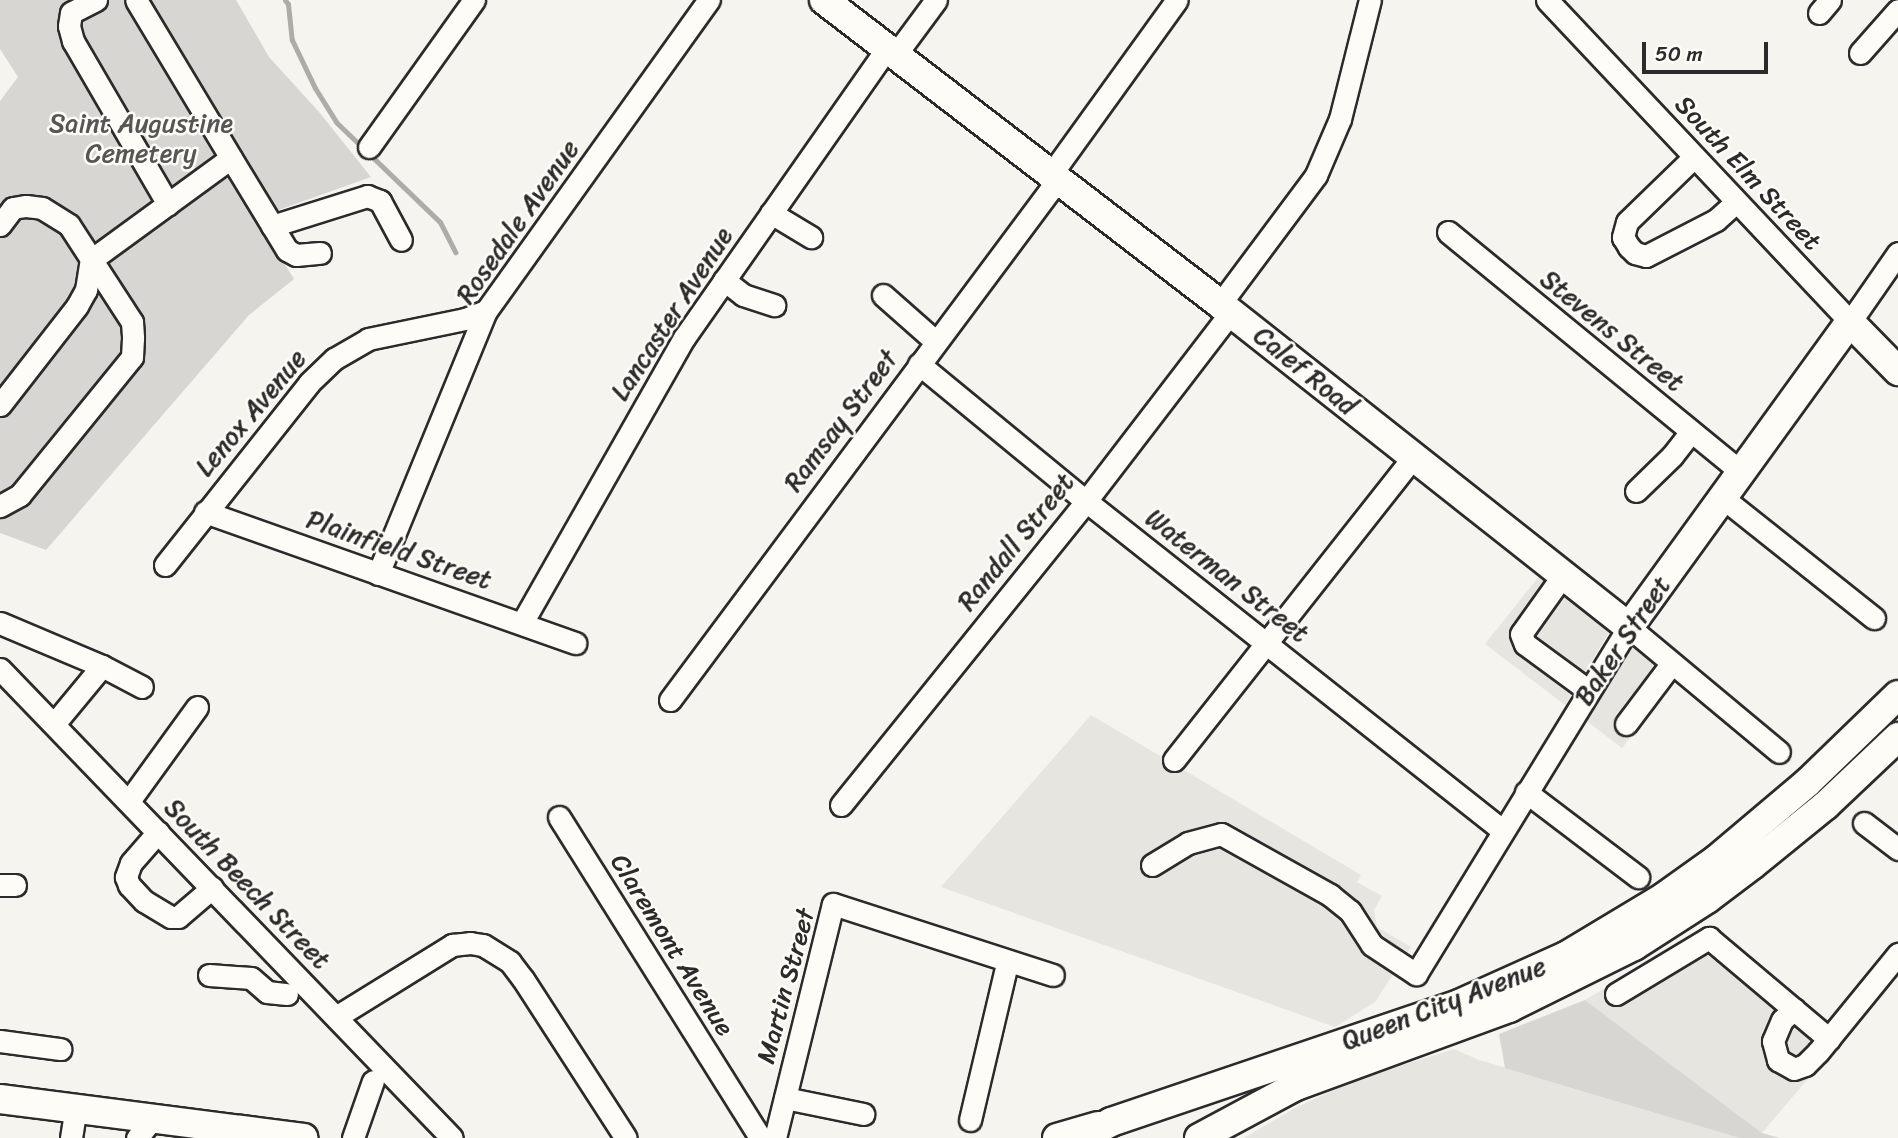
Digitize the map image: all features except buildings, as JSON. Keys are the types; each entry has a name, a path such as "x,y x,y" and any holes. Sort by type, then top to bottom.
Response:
{"main road":[{"name":"Calef Road","path":"824,0 1226,308 1629,627"},
{"path":"1850,322 1898,371"},
{"name":"Baker Street","path":"1629,627 1850,322"},
{"name":"Queen City Avenue","path":"1057,1138 1091,1133 1459,1004 1566,956 1653,904 1717,859 1800,789 1898,695"},
{"name":"Queen City Avenue","path":"1199,1138 1227,1128 1296,1086 1329,1072 1437,1036 1519,1003 1634,946 1707,899 1761,858 1826,805 1898,737"},
{"path":"0,1099 76,1108 145,1127 303,1138"}],"street":[{"path":"96,0 71,13 69,26 73,41 168,204"},
{"path":"135,0 287,250 296,255 320,253"},
{"path":"369,147 474,0"},
{"name":"Rosedale Avenue","path":"378,574 486,312 709,0"},
{"name":"Lancaster Avenue","path":"522,622 663,373 724,280 892,51 936,0"},
{"name":"Ramsay Street","path":"670,700 936,341 1177,0"},
{"name":"Randall Street","path":"841,805 1086,500 1226,308 1316,175 1340,119 1370,0"},
{"name":"South Elm Street","path":"1547,0 1850,322"},
{"path":"1860,53 1898,10"},
{"path":"1694,157 1628,222 1623,237 1629,247 1635,253 1646,256 1716,220 1737,202"},
{"path":"0,405 77,306 86,290 91,260 231,158"},
{"path":"272,226 367,196 380,201 401,240"},
{"path":"0,226 13,208 42,208 69,225 132,322 132,357 20,495 0,506"},
{"path":"771,213 811,237"},
{"name":"Stevens Street","path":"1448,232 1741,472"},
{"path":"1850,322 1898,253"},
{"path":"724,280 743,295 774,305"},
{"path":"883,295 936,341"},
{"name":"Lenox Avenue","path":"165,565 309,383 334,359 368,339 465,319 486,312"},
{"name":"Waterman Street","path":"919,364 1502,830"},
{"path":"1636,491 1691,432"},
{"path":"1174,760 1413,457"},
{"path":"1723,498 1874,618"},
{"name":"Plainfield Street","path":"205,512 522,622 575,643"},
{"path":"1563,575 1521,634 1525,644 1589,691"},
{"path":"0,623 102,666 142,687"},
{"name":"Calef Road","path":"1629,627 1779,752"},
{"name":"Baker Street","path":"1152,865 1188,843 1221,834 1330,895 1350,911 1371,945 1416,974 1629,627"},
{"path":"1626,724 1672,663"},
{"path":"54,724 102,666"},
{"name":"South Beech Street","path":"0,669 452,1138"},
{"path":"129,801 197,707"},
{"path":"1526,792 1638,877"},
{"name":"Claremont Avenue","path":"559,817 760,1138"},
{"path":"1864,823 1898,849"},
{"path":"158,832 131,863 126,877 129,885 144,901 171,917 178,917 212,888"},
{"name":"Martin Street","path":"775,1138 833,904 1007,963 1053,975"},
{"path":"1616,994 1709,938 1829,1039"},
{"path":"336,1017 452,945 483,945 510,962 523,979 626,1138"},
{"path":"1794,1009 1775,1031 1774,1051 1778,1060 1794,1069 1805,1065 1829,1039 1898,954"},
{"path":"970,1120 1007,963"},
{"path":"209,975 251,978 267,992 287,994"},
{"path":"0,1041 60,1049"},
{"path":"353,1138 373,1081"},
{"path":"785,1098 863,1114"},
{"path":"71,1138 76,1108"}],"shaded area":[{"path":"1541,574 1611,629 1565,705 1485,644"},
{"path":"1630,646 1637,647 1676,679 1622,748 1584,719"},
{"path":"1091,715 1361,875 1357,882 1382,896 1374,910 1377,927 1411,947 1375,1002 1335,1027 941,887"},
{"path":"1687,939 1801,1029 1828,1055 1762,1133 1585,1000"},
{"path":"1454,1049 1479,1060 1744,1138 1244,1138 1295,1108 1356,1080"}],"green space":[{"name":"Saint Augustine Cemetery","path":"0,0 236,0 269,57 319,112 371,177 256,218 294,279 249,315 46,550 0,533 0,101 18,77 0,49"},
{"path":"1585,1000 1762,1133 1780,1138 1740,1138 1505,1068 1499,1034"}],"waterway":[{"path":"285,0 288,4 292,40 315,88 336,122 440,222 455,252"}]}
